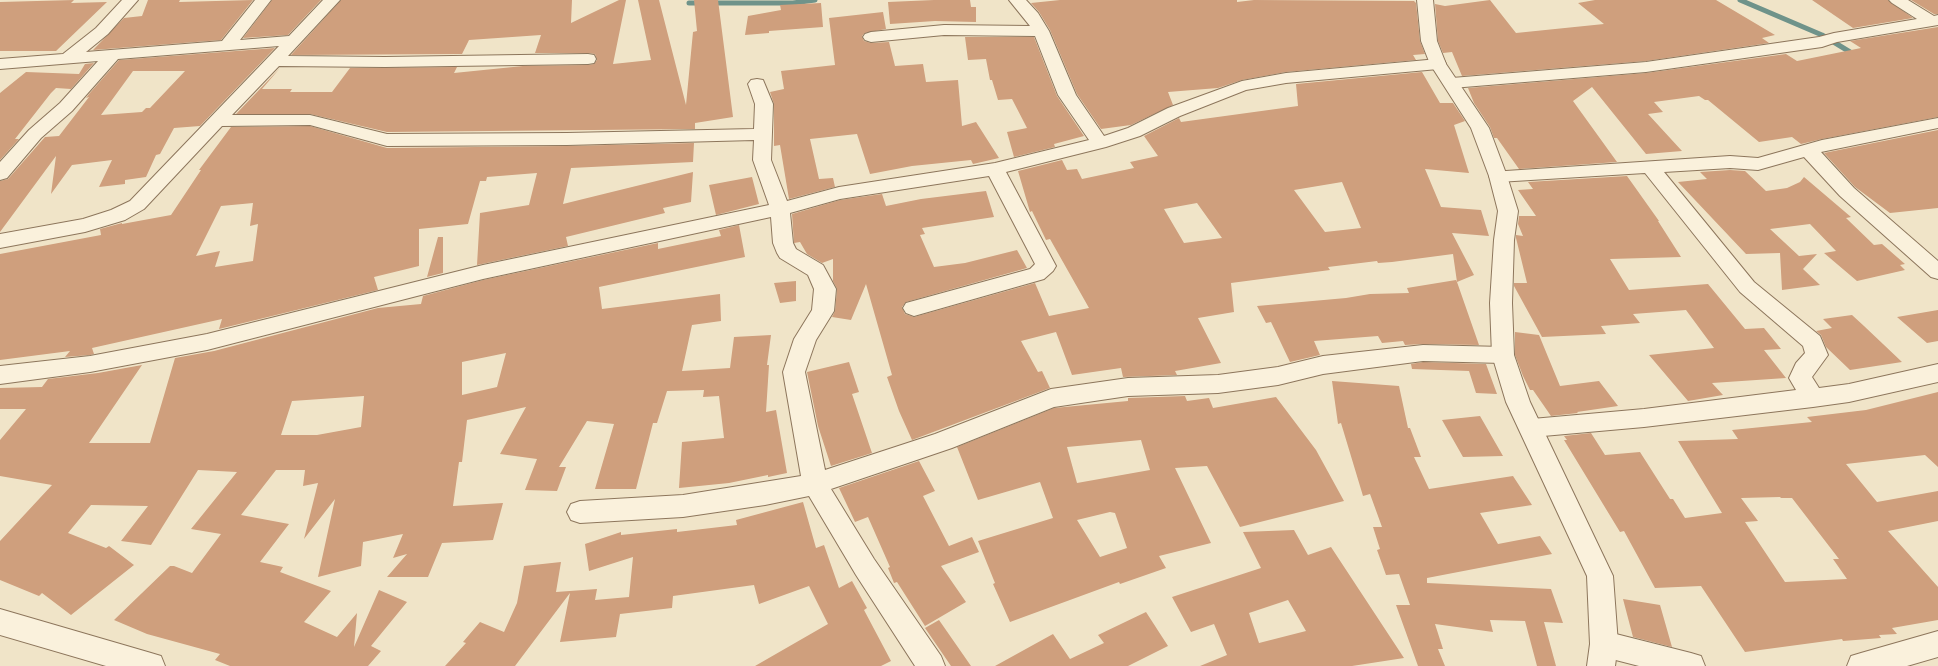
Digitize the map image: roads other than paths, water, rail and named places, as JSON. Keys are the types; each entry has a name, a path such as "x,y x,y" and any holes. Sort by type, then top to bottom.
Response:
{"street":[{"path":"67,59 102,31 130,0"},
{"path":"228,44 263,0"},
{"path":"0,241 85,225 118,215 137,206 332,0"},
{"path":"1017,0 1032,16 1041,31 1067,95 1100,143"},
{"path":"1425,0 1429,41 1438,64 1480,128 1498,176 1508,211 1504,240 1501,303 1503,354 1518,402 1532,428 1600,576 1602,655 1691,666"},
{"path":"1897,0 1934,20"},
{"path":"1452,84 1646,67 1828,40 1934,20"},
{"path":"871,36 944,30 982,29 1041,31"},
{"path":"2,67 67,59 228,44 295,40"},
{"path":"0,174 35,134 66,107 112,56"},
{"path":"274,61 385,62 588,59"},
{"path":"0,375 90,364 207,342 483,272 780,209 839,193 995,169 1100,143 1134,132 1174,112 1242,86 1286,78 1438,64"},
{"path":"757,84 764,104 762,160 780,209 784,243 787,253 816,270 824,288 823,311 805,339 794,372 815,484 865,567 931,666"},
{"path":"216,121 310,120 387,140 567,139 764,134"},
{"path":"1498,176 1651,168 1730,162 1758,164 1810,149 1938,123"},
{"path":"1810,149 1814,158 1847,192 1937,271"},
{"path":"1651,168 1747,287 1812,342 1817,355 1804,369 1800,378 1814,398"},
{"path":"914,308 1038,274 1046,266 995,169"},
{"path":"580,512 683,506 765,494 815,484 943,441 1051,398 1128,387 1218,384 1278,376 1323,365 1423,353 1503,354"},
{"path":"1532,428 1644,418 1814,398 1849,393 1938,373"},
{"path":"0,622 151,666"},
{"path":"1861,666 1938,644"}],"waterway":[{"path":"710,3 793,3 815,0"},
{"path":"1740,0 1822,35 1855,55"},
{"path":"689,3 701,3"}]}
